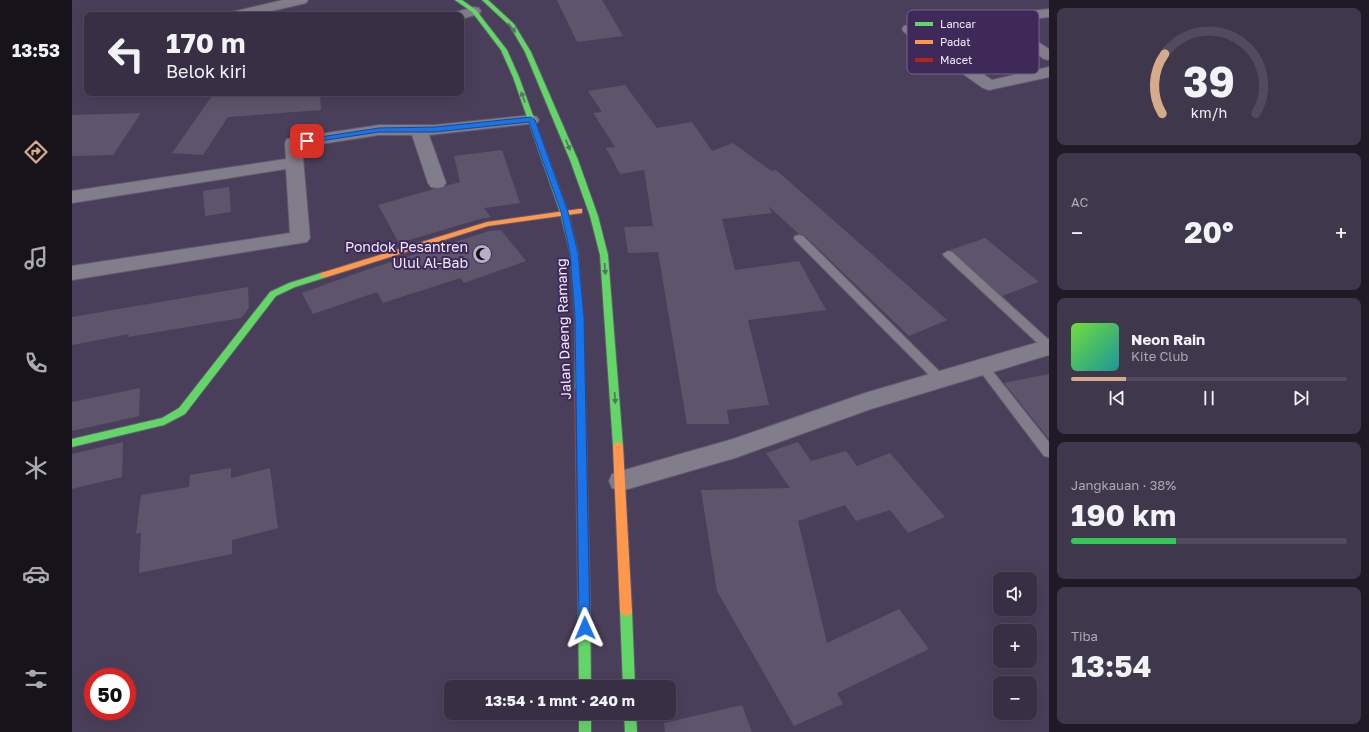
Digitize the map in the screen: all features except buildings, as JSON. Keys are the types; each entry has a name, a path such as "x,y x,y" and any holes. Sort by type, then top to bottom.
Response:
{"main road":[{"name":"Jalan Daeng Ramang","path":"458,0 468,13 504,50 564,212 574,253 580,317 585,680"},
{"path":"485,0 493,6 518,34 527,50 594,209 604,254 622,481 629,680"},
{"path":"468,13 493,6"},
{"path":"72,443 164,421 182,411 273,294 292,285 487,224 594,209"},
{"path":"585,720 585,732"},
{"path":"630,720 631,732"}],"street":[{"path":"250,12 301,0"},
{"path":"1039,14 1049,13"},
{"path":"1039,49 1049,56"},
{"path":"973,74 989,85 1049,72"},
{"path":"72,273 300,238 293,143 379,130 419,130 531,120"},
{"path":"419,130 436,183"},
{"path":"72,197 294,163"},
{"path":"622,481 735,448 865,402 1049,347"}],"lane":[{"path":"799,238 941,380"},
{"path":"948,254 1049,347"},
{"path":"983,367 1049,452"}],"traffic: fast":[{"path":"458,0 474,11 504,50 516,77 564,212 574,253 579,317 580,389"},
{"path":"485,0 512,25 528,52 574,160 594,216 604,255 618,446"},
{"path":"72,443 164,421 182,411 273,294 292,285 324,275"},
{"path":"584,599 585,680"},
{"path":"626,611 629,680"},
{"path":"585,720 585,732"},
{"path":"630,720 631,732"}],"traffic: slow":[{"path":"324,275 487,224 579,211"},
{"path":"618,446 626,611"}],"traffic: jam":[{"path":"580,389 584,599"}],"place":[{"name":"Pondok Pesantren Ulul Al-Bab","path":"482,254"}],"route":[{"path":"307,141 379,130 435,130 531,120 564,212 574,253 580,317 581,489 585,628"}]}
